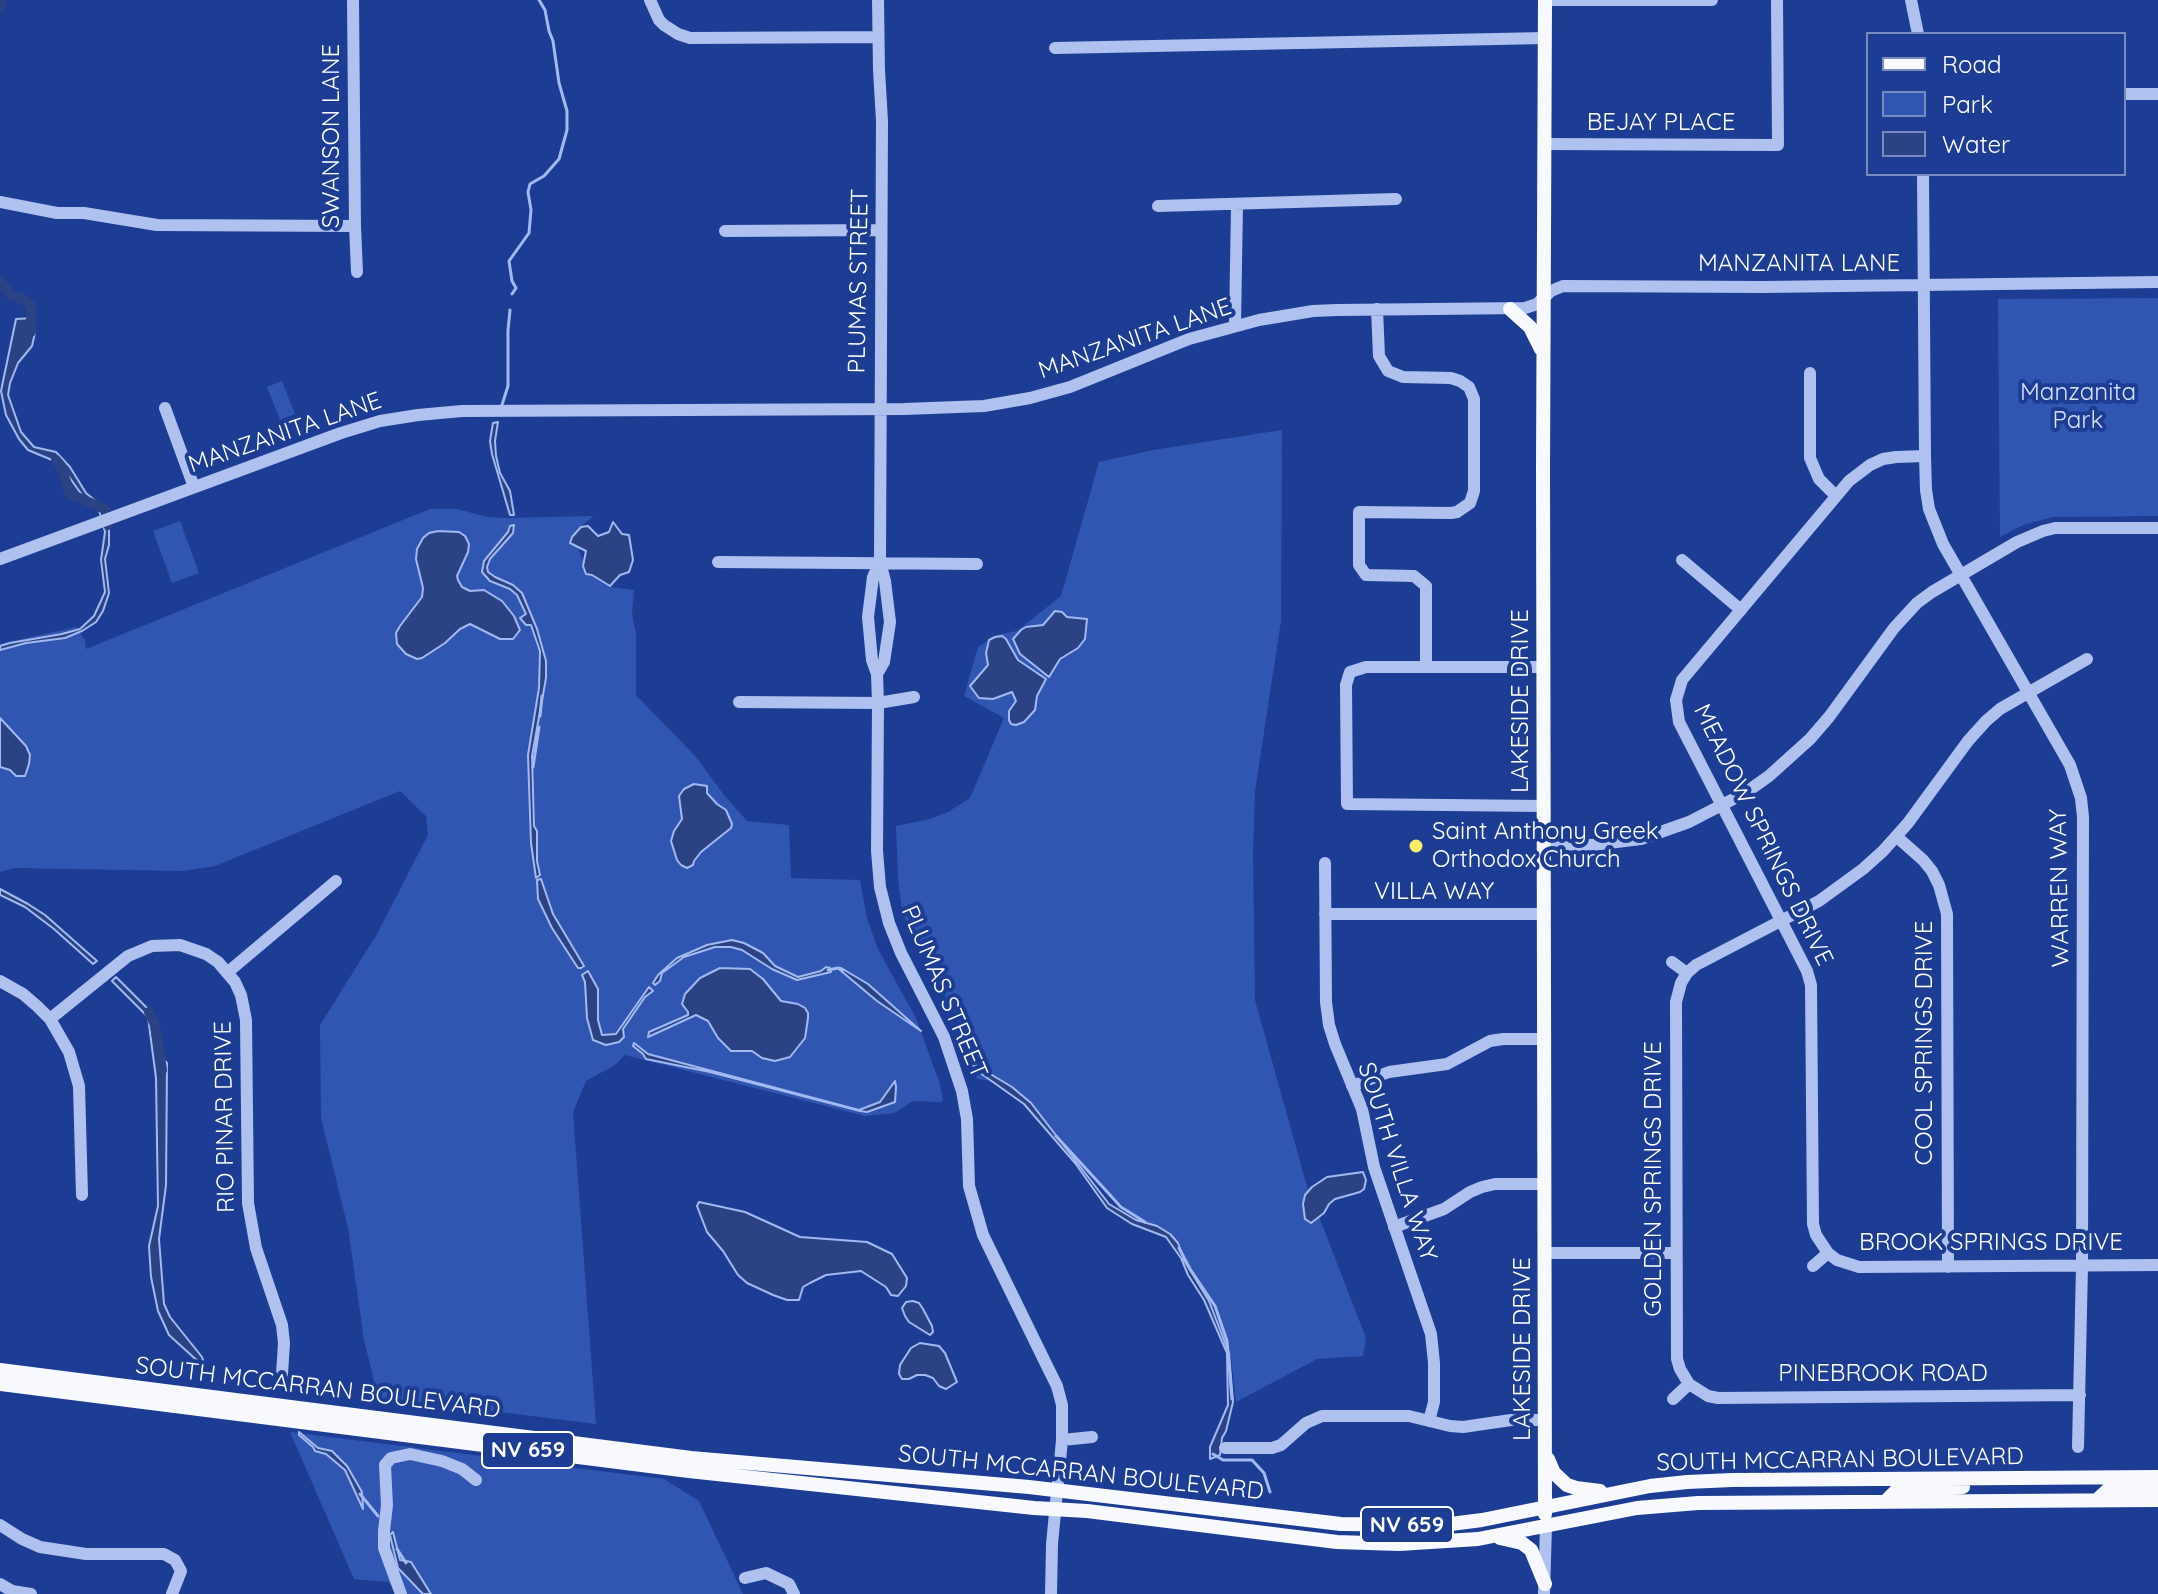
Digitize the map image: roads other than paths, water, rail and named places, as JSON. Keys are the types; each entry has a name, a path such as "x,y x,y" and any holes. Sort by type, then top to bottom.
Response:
{"main road":[{"name":"LAKESIDE DRIVE","path":"1545,0 1543,844 1546,1526"},
{"path":"1510,309 1530,327 1543,353"},
{"name":"SOUTH MCCARRAN BOULEVARD","path":"0,1370 691,1458 1058,1490 1341,1524 1443,1525 1662,1484 1732,1480 2158,1477"},
{"name":"SOUTH MCCARRAN BOULEVARD","path":"0,1384 689,1471 1056,1509 1323,1541 1399,1544 1492,1537 1623,1510 1669,1504 2158,1500"},
{"path":"1545,1450 1554,1473 1567,1485 1619,1492"},
{"path":"1886,1501 1898,1489 1977,1487 2005,1478"},
{"path":"2097,1500 2110,1488 2158,1488"},
{"path":"1233,1531 1245,1523 1312,1528 1341,1524"},
{"path":"1492,1537 1522,1543 1531,1550 1544,1589"}],"street":[{"name":"SWANSON LANE","path":"353,0 357,272"},
{"path":"650,0 664,25 690,38 878,37"},
{"name":"PLUMAS STREET","path":"877,674 884,662 890,622 880,562 882,107 878,0"},
{"path":"1545,0 1712,0"},
{"name":"BEJAY PLACE","path":"1544,144 1778,145 1777,0"},
{"path":"1911,0 1918,32"},
{"path":"1055,48 1545,38"},
{"path":"2126,94 2158,94"},
{"name":"WARREN WAY","path":"1923,176 1925,456 1929,509 1960,575 2070,765 2081,798 2082,1266 2078,1447"},
{"path":"1158,206 1396,199"},
{"path":"0,202 57,213 84,213 157,225 355,226"},
{"path":"1235,325 1237,205"},
{"path":"725,231 881,230"},
{"name":"MANZANITA LANE","path":"0,559 341,433 380,421 440,412 961,408 1030,398 1080,384 1189,339 1235,325 1313,311 1529,307 1563,286 2158,282"},
{"path":"1377,309 1379,356 1388,371 1403,377 1451,378 1469,387 1474,399 1474,491 1470,503 1451,513 1359,512 1359,565 1366,575 1414,576 1426,586 1426,666"},
{"path":"1810,373 1810,458 1819,479 1836,496"},
{"path":"165,408 194,487"},
{"name":"MEADOW SPRINGS DRIVE","path":"1828,1253 1813,1224 1811,985 1807,971 1679,722 1676,700 1682,680 1858,472 1896,457 1925,456"},
{"path":"1543,844 1592,845 1641,839 1689,822 1757,785 1791,758 1829,717 1904,616 1932,592 2017,542 2055,528 2158,528"},
{"path":"1682,560 1741,610"},
{"path":"718,562 977,564"},
{"name":"PLUMAS STREET","path":"880,562 873,577 868,617 872,660 877,674 877,851 880,887 883,905 901,953 944,1037 962,1091 967,1119 969,1186 983,1235 1062,1405 1051,1594"},
{"path":"1672,962 1687,973 1696,965 1819,901 1843,885 1897,837 1974,733 2000,709 2087,659"},
{"path":"1543,667 1366,667 1350,672 1346,685 1347,804 1543,806"},
{"path":"739,702 878,703 914,697"},
{"name":"COOL SPRINGS DRIVE","path":"1897,837 1932,871 1947,914 1948,1267"},
{"name":"SOUTH VILLA WAY","path":"1325,863 1326,1002 1329,1025 1362,1109 1374,1167 1431,1334 1434,1402 1429,1421"},
{"path":"228,972 336,881"},
{"name":"VILLA WAY","path":"1325,914 1544,914"},
{"name":"RIO PINAR DRIVE","path":"50,1019 128,956 152,946 166,944 193,948 206,954 228,972 245,1007 248,1203 256,1248 282,1325 282,1374"},
{"name":"GOLDEN SPRINGS DRIVE","path":"1687,973 1677,992 1676,1002 1676,1253 1677,1359 1689,1384"},
{"path":"0,981 23,994 50,1019 69,1052 79,1086 82,1195"},
{"path":"1352,1086 1389,1072 1447,1064 1490,1041 1544,1039"},
{"path":"1394,1227 1444,1209 1482,1187 1544,1184"},
{"path":"1544,1253 1676,1253"},
{"path":"1813,1266 1828,1253"},
{"name":"BROOK SPRINGS DRIVE","path":"1828,1253 1837,1260 1859,1267 2158,1265"},
{"path":"1673,1399 1689,1384"},
{"name":"PINEBROOK ROAD","path":"1689,1384 1708,1396 1718,1398 2080,1395"},
{"path":"1225,1448 1272,1448 1289,1440 1306,1423 1322,1416 1409,1416 1463,1427 1511,1420 1545,1420"},
{"path":"1062,1440 1092,1437"},
{"path":"401,1594 384,1548 387,1505 385,1465 391,1458 410,1454 442,1461 462,1469 476,1480"},
{"path":"0,1525 40,1547 86,1554 164,1554 175,1560 181,1571 172,1594"},
{"name":"LAKESIDE DRIVE","path":"1544,1589 1546,1526"},
{"path":"745,1578 766,1573 789,1584 794,1594"},
{"path":"0,1584 12,1591 31,1594"}],"water":[{"path":"35,318 32,346 18,363 8,395 21,432 34,447 56,452 70,467 86,493 104,508 109,530 105,559 109,593 96,622 82,631 65,638 0,650 0,646 10,643 80,629 94,616 105,592 101,560 105,532 99,510 87,502 67,474 52,460 28,450 6,415 1,391 16,319"},
{"path":"498,422 496,456 500,473 510,491 514,515 510,515 492,454 490,441 493,423"},
{"path":"613,522 622,534 629,535 633,560 629,572 620,575 610,586 586,574 583,566 586,551 570,543 581,527 588,526 598,536 609,532"},
{"path":"514,525 513,533 490,559 487,567 488,572 522,593 546,661 546,678 532,756 534,826 540,875 536,878 531,843 528,755 539,688 540,651 531,625 526,625 520,618 526,614 517,595 490,581 482,572 484,561 510,526"},
{"path":"438,531 459,532 465,536 469,544 468,552 458,580 462,587 470,591 484,590 502,601 520,630 513,639 500,639 470,624 422,658 406,654 397,644 396,633 422,597 417,549 423,538"},
{"path":"1055,611 1067,617 1087,619 1085,639 1078,648 1060,659 1049,677 1020,654 1013,639 1026,627 1043,625"},
{"path":"1002,636 1018,660 1046,679 1037,696 1035,710 1024,722 1016,725 1009,720 1009,711 1016,701 1012,692 993,699 979,698 970,686 988,665 986,653 989,640"},
{"path":"0,718 26,746 30,755 25,776 16,776 0,767"},
{"path":"694,784 707,786 707,793 726,810 732,824 687,868 677,860 671,841 682,819 679,796"},
{"path":"541,879 553,914 584,966 581,968 578,968 552,928 538,899 537,880"},
{"path":"0,889 45,915 97,961 93,964 25,907 0,895"},
{"path":"732,940 763,953 775,966 798,977 826,967 831,972 797,980 742,950 715,947 684,957 662,973 660,981 655,985 653,983 658,975 677,958 707,945"},
{"path":"720,968 750,969 781,1001 805,1008 808,1018 805,1038 790,1057 775,1061 762,1058 752,1051 731,1051 718,1038 708,1021 696,1015 648,1037 649,1032 688,1015 682,1004 685,994 700,978"},
{"path":"841,968 868,984 921,1031 877,1001"},
{"path":"588,971 598,989 598,1020 602,1035 616,1034 649,987 653,991 645,997 623,1029 624,1037 619,1042 606,1045 593,1040 582,975"},
{"path":"116,977 152,1013 160,1056 167,1063 166,1185 159,1239 164,1304 170,1317 202,1357 202,1365 169,1335 158,1311 149,1246 158,1206 156,1078 148,1017 112,981"},
{"path":"634,1043 648,1054 859,1110 880,1102 895,1081 895,1102 867,1112 860,1111 710,1072 646,1059 633,1046"},
{"path":"972,1063 1012,1087 1031,1103 1109,1204 1136,1220 1157,1226 1178,1243 1184,1260 1209,1301 1229,1353 1233,1402 1220,1455 1210,1459 1210,1447 1228,1405 1227,1353 1181,1258 1166,1237 1132,1224 1107,1208 1075,1163 1024,1104 976,1070"},
{"path":"1363,1172 1366,1180 1364,1189 1335,1199 1311,1223 1305,1219 1303,1204 1305,1195 1312,1187 1327,1177"},
{"path":"699,1202 745,1212 800,1237 867,1242 892,1254 907,1278 906,1286 898,1296 891,1295 886,1287 861,1271 826,1275 803,1287 799,1300 773,1295 747,1283 738,1275 707,1232 697,1206"},
{"path":"906,1302 919,1303 932,1326 930,1335 905,1316 902,1308"},
{"path":"920,1343 939,1346 957,1382 946,1389 925,1375 902,1379 900,1365 911,1348"},
{"path":"299,1432 318,1448 332,1451 347,1466 362,1492 363,1509 345,1470 326,1454 315,1451"},
{"path":"393,1532 400,1560 411,1562 431,1594 423,1594 398,1568 390,1535"}],"waterway":[{"path":"0,6 2,0"},
{"path":"512,294 516,288 509,261 529,233 530,184 544,176 559,159 567,130 567,111 553,41 545,10 539,0"},
{"path":"0,282 11,295 31,306 31,332"},
{"path":"501,408 508,386 510,310"},
{"path":"56,460 70,494 105,509 108,525"},
{"path":"540,716 542,696"},
{"path":"533,767 539,727"},
{"path":"828,970 843,970"},
{"path":"149,1012 155,1025 162,1070"},
{"path":"1056,1136 1121,1207 1145,1222"},
{"path":"1179,1248 1215,1306 1227,1341 1232,1399"},
{"path":"1213,1454 1223,1460 1252,1460 1264,1473 1270,1492"},
{"path":"360,1494 378,1516"},
{"path":"397,1549 406,1563"}],"place":[{"name":"Saint Anthony Greek Orthodox Church","path":"1416,846"}],"park label":[{"name":"Manzanita Park","path":"2078,407"}]}
